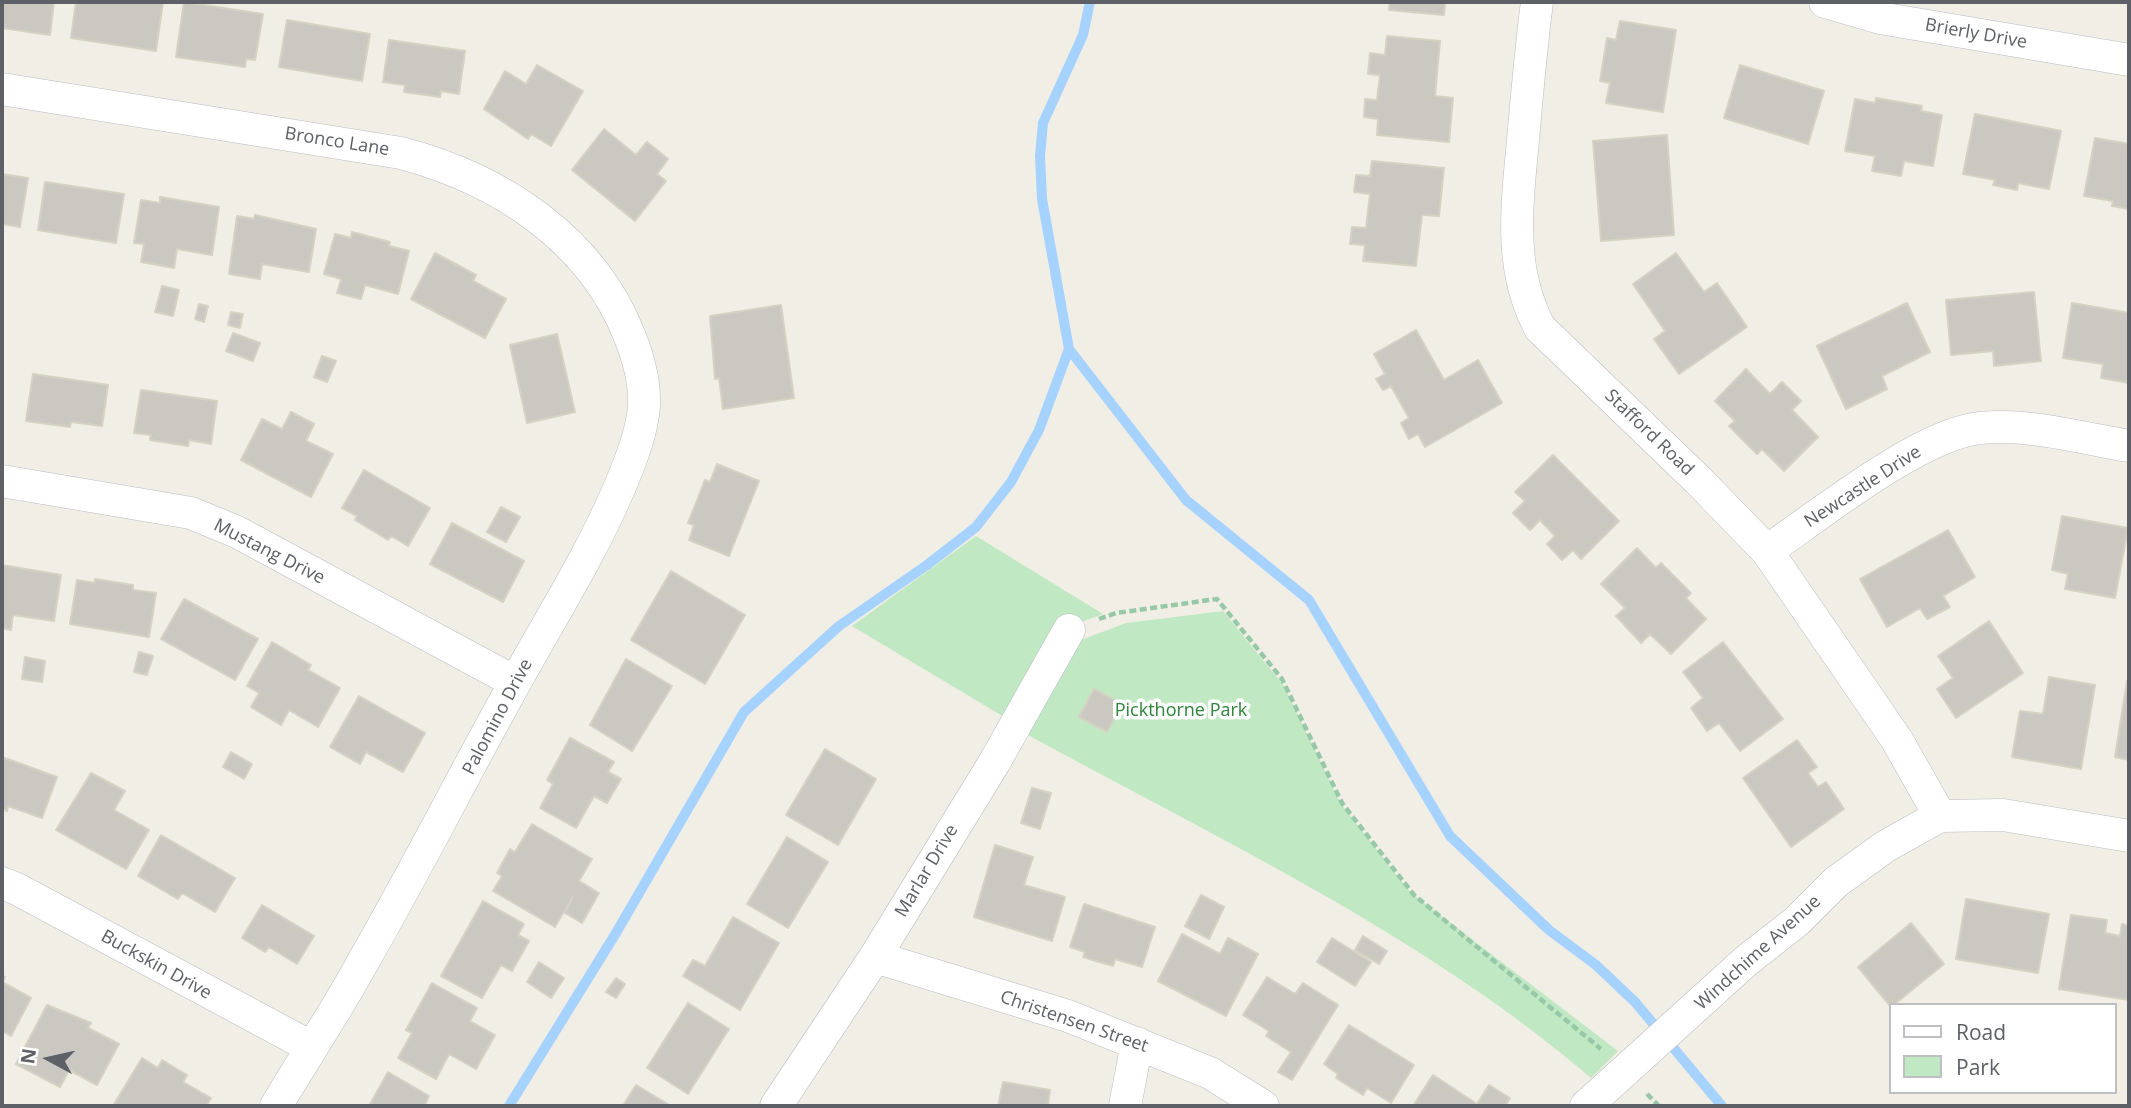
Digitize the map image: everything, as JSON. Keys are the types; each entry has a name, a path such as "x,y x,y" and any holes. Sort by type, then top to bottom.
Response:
{"street":[{"name":"Stafford Road","path":"1537,2 1516,224 1520,271 1527,304 1540,328 1699,481 1767,551 1897,740 1940,816"},
{"name":"Brierly Drive","path":"1825,2 1880,18 2129,60"},
{"name":"Bronco Lane","path":"2,89 431,160 487,184 531,212 563,239 605,284 618,307"},
{"name":"Palomino Drive","path":"276,1106 362,964 515,682 600,534 640,429 644,403 638,356 618,307"},
{"name":"Newcastle Drive","path":"1767,551 1886,469 1930,444 1976,428 2035,429 2129,446"},
{"name":"Mustang Drive","path":"2,481 191,513 237,532 515,682"},
{"name":"Marlar Drive","path":"776,1106 875,957 934,856 994,763 1069,630"},
{"path":"1940,816 2003,815 2129,836"},
{"name":"Windchime Avenue","path":"1586,1106 1746,961 1797,921 1836,882 1886,846 1940,816"},
{"name":"Buckskin Drive","path":"2,883 17,888 311,1048"},
{"name":"Christensen Street","path":"875,957 1068,1016 1210,1073 1264,1106"},
{"path":"1125,1106 1137,1043"}],"path":[{"path":"1069,630 1116,613 1217,599 1282,679 1342,803 1414,895 1599,1046 1659,1106"}],"green space":[{"path":"976,536 1103,614 1060,630 1009,720 852,626"},
{"name":"Pickthorne Park","path":"1223,611 1284,686 1341,804 1410,892 1618,1051 1591,1078 1527,1027 1460,979 1390,934 1319,892 1028,735 1081,640 1126,623"}],"building":[{"path":"2,2 54,2 50,35 2,28"},
{"path":"76,2 163,2 156,51 71,38"},
{"path":"184,2 263,14 255,60 246,59 245,67 176,57"},
{"path":"1390,2 1445,2 1444,15 1389,10"},
{"path":"287,20 370,34 362,81 279,67"},
{"path":"1620,21 1676,30 1663,112 1606,103 1610,83 1600,81 1607,38 1616,40"},
{"path":"1387,36 1440,41 1435,96 1453,98 1449,142 1377,135 1378,119 1364,117 1365,99 1377,100 1380,75 1368,74 1370,53 1385,55"},
{"path":"389,40 465,51 459,94 441,91 440,97 404,92 405,85 383,82"},
{"path":"537,65 583,91 551,146 531,134 528,139 484,109 505,71 526,84"},
{"path":"1740,65 1824,91 1808,144 1724,118"},
{"path":"1876,98 1922,106 1921,111 1942,115 1933,166 1904,161 1901,176 1872,171 1875,156 1845,151 1855,99 1875,103"},
{"path":"1975,114 2061,131 2049,189 2018,183 2017,190 1993,185 1995,180 1963,174"},
{"path":"604,129 636,155 647,142 668,159 657,174 666,181 635,221 572,170"},
{"path":"1667,135 1674,235 1601,241 1593,141"},
{"path":"2095,138 2129,144 2129,209 2112,206 2113,201 2084,196"},
{"path":"1372,161 1444,168 1439,216 1422,215 1416,266 1363,261 1365,245 1350,244 1352,227 1366,228 1370,194 1354,192 1356,175 1370,176"},
{"path":"2,174 28,178 20,227 2,224"},
{"path":"45,182 124,194 116,243 38,230"},
{"path":"160,197 219,207 212,255 177,249 174,268 141,262 144,244 134,243 141,200 160,203"},
{"path":"255,215 316,229 309,272 262,264 260,279 229,274 237,216 254,219"},
{"path":"352,232 390,242 389,246 409,251 398,294 365,285 361,299 337,293 341,279 324,274 335,234 351,238"},
{"path":"435,253 476,275 473,281 506,299 485,338 411,299"},
{"path":"1676,253 1704,292 1717,283 1747,327 1679,374 1654,339 1665,331 1633,284"},
{"path":"162,286 179,290 173,316 155,312"},
{"path":"2034,292 2041,361 1994,366 1993,351 1951,355 1946,300"},
{"path":"1907,303 1930,352 1882,376 1887,389 1846,409 1817,346"},
{"path":"2072,303 2129,313 2129,383 2101,378 2103,364 2063,358"},
{"path":"199,304 208,306 204,322 195,319"},
{"path":"781,305 794,398 723,409 719,378 715,379 710,316"},
{"path":"231,312 243,314 240,328 228,325"},
{"path":"1416,330 1444,380 1478,360 1502,403 1425,447 1418,434 1409,439 1401,423 1409,418 1391,386 1383,390 1376,379 1385,374 1374,354"},
{"path":"233,333 260,343 253,361 226,351"},
{"path":"557,334 575,412 527,423 510,345"},
{"path":"322,356 336,361 327,382 314,377"},
{"path":"1746,369 1770,394 1782,382 1801,401 1792,410 1818,437 1784,471 1762,449 1757,454 1729,426 1735,421 1715,401"},
{"path":"33,374 108,385 102,426 71,422 70,427 26,421"},
{"path":"141,390 217,401 211,444 189,440 188,446 150,440 151,435 134,433"},
{"path":"291,412 314,424 306,441 333,454 311,497 241,460 262,419 282,429"},
{"path":"1553,455 1619,521 1581,559 1573,550 1562,560 1547,544 1555,536 1540,520 1530,530 1513,513 1525,501 1515,492"},
{"path":"717,464 759,481 729,556 689,540 694,525 688,523 705,480 710,482"},
{"path":"364,470 430,508 408,546 391,536 388,540 355,520 357,516 342,508"},
{"path":"501,507 520,517 506,542 487,532"},
{"path":"2062,516 2128,528 2115,598 2065,589 2068,574 2052,570"},
{"path":"452,523 524,561 503,602 430,564"},
{"path":"1948,530 1975,577 1943,596 1950,607 1927,619 1920,608 1887,627 1860,579"},
{"path":"1637,548 1656,568 1661,563 1691,593 1686,598 1706,619 1671,654 1650,634 1641,643 1616,616 1625,608 1601,584"},
{"path":"2,565 61,575 54,621 13,615 11,630 2,628"},
{"path":"671,571 745,615 705,684 631,640"},
{"path":"95,579 133,585 133,590 156,593 149,637 70,624 77,580 95,583"},
{"path":"184,599 258,639 235,680 161,639"},
{"path":"1989,621 2023,673 1956,718 1937,689 1953,678 1938,656"},
{"path":"272,642 311,665 308,670 340,688 318,727 289,710 281,725 251,707 259,693 247,686"},
{"path":"1723,642 1783,719 1740,751 1719,723 1707,731 1691,708 1703,698 1683,672"},
{"path":"139,652 153,656 147,675 134,672"},
{"path":"25,657 45,661 42,682 22,679"},
{"path":"626,659 672,686 632,751 590,725"},
{"path":"2049,677 2095,685 2081,769 2012,757 2020,711 2043,714"},
{"path":"2129,681 2129,760 2115,757"},
{"path":"1094,689 1122,704 1107,732 1079,717"},
{"path":"359,696 425,733 403,772 366,752 360,764 330,747"},
{"path":"570,738 614,762 608,772 621,779 607,803 594,796 576,828 540,808 553,784 547,780"},
{"path":"1797,740 1817,767 1808,773 1818,787 1826,782 1844,809 1791,847 1743,778"},
{"path":"825,749 876,779 838,845 786,815"},
{"path":"231,752 252,764 244,779 223,767"},
{"path":"2,757 57,777 42,818 8,806 7,811 2,809"},
{"path":"91,773 125,791 114,810 149,830 126,869 56,830"},
{"path":"1032,788 1051,793 1040,829 1021,823"},
{"path":"532,824 592,859 579,881 599,893 582,923 565,913 573,896 555,927 493,891 502,876 497,873 510,849 515,852"},
{"path":"161,835 235,878 215,912 182,893 178,899 138,876"},
{"path":"787,837 828,862 788,928 747,904"},
{"path":"995,845 1033,857 1024,885 1065,897 1052,941 974,917"},
{"path":"1201,895 1224,907 1209,939 1185,926"},
{"path":"1966,899 2049,914 2038,973 1956,959"},
{"path":"483,901 524,924 518,935 529,941 512,971 501,965 482,998 441,976"},
{"path":"1084,904 1155,927 1142,967 1115,959 1113,966 1083,957 1085,952 1070,947"},
{"path":"262,905 314,936 297,964 269,947 265,952 242,938"},
{"path":"2071,915 2107,920 2105,933 2120,936 2122,924 2129,926 2129,1000 2059,989"},
{"path":"733,917 779,943 740,1010 683,976 693,960 705,966"},
{"path":"1911,923 1944,964 1896,1003 1890,1003 1890,1006 1858,967"},
{"path":"1182,934 1220,954 1228,938 1258,954 1226,1016 1158,981"},
{"path":"1363,936 1387,951 1379,964 1355,950"},
{"path":"1332,938 1371,962 1355,986 1317,962"},
{"path":"539,962 564,978 551,998 527,982"},
{"path":"1267,977 1295,994 1303,983 1338,1005 1292,1080 1278,1072 1291,1052 1266,1036 1269,1031 1243,1015"},
{"path":"616,978 625,984 616,998 606,992"},
{"path":"2,982 31,998 11,1036 2,1031"},
{"path":"432,983 477,1008 470,1021 495,1035 476,1069 449,1054 436,1079 398,1058 412,1033 406,1030"},
{"path":"688,1003 729,1029 688,1094 647,1068"},
{"path":"47,1005 91,1023 88,1028 119,1044 97,1085 69,1070 60,1087 16,1064"},
{"path":"1349,1025 1414,1065 1391,1103 1367,1088 1363,1095 1336,1078 1338,1074 1324,1064"},
{"path":"142,1058 158,1068 162,1060 187,1075 183,1082 211,1098 206,1106 113,1106"},
{"path":"388,1072 429,1096 424,1106 369,1106"},
{"path":"1433,1075 1477,1104 1489,1085 1510,1098 1505,1106 1413,1106"},
{"path":"1003,1082 1050,1090 1048,1106 998,1106"},
{"path":"636,1085 671,1106 623,1106"}],"waterway":[{"path":"1090,2 1083,35 1043,123 1040,156 1042,199 1069,349 1186,500 1309,600 1450,836 1549,930 1596,965 1635,1002 1722,1106"},
{"path":"509,1106 616,933 744,712 839,626 927,565 976,527 1011,482 1039,430 1069,349"}]}
